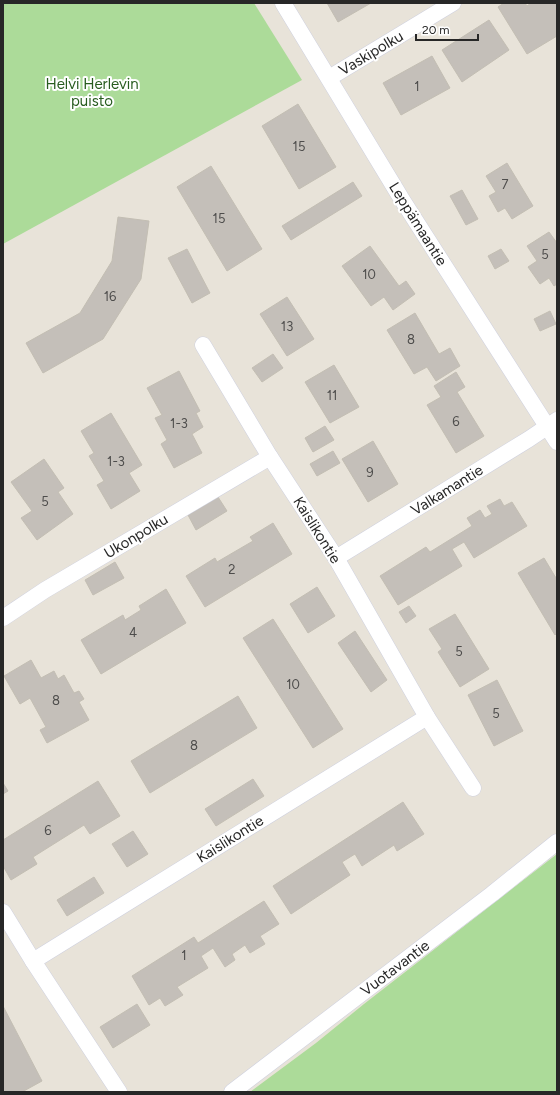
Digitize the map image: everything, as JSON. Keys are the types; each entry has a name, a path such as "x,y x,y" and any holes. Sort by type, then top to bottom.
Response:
{"street":[{"name":"Leppämaantie","path":"283,3 401,198 552,423 557,442"},
{"name":"Vaskipolku","path":"329,78 453,3"},
{"name":"Kaislikontie","path":"203,346 270,457 336,558 427,717 473,788"},
{"name":"Valkamantie","path":"336,558 530,439 552,423"},
{"name":"Ukonpolku","path":"3,618 45,590 270,457"},
{"name":"Kaislikontie","path":"33,961 427,717"},
{"name":"Vuotavantie","path":"232,1092 492,894 557,842"},
{"path":"3,912 33,961 119,1092"}],"green space":[{"name":"Helvi Herlevin puisto","path":"3,3 254,3 302,80 3,244"},
{"path":"557,854 557,1092 250,1092 316,1043"}],"building":[{"path":"327,3 371,3 338,22"},
{"path":"504,3 525,3 527,6 531,3 557,3 557,36 527,54 498,7"},
{"path":"489,20 509,50 462,82 442,50"},
{"path":"432,56 450,88 401,115 383,83"},
{"path":"298,104 336,167 299,189 262,126"},
{"path":"507,163 533,206 512,219 505,208 498,212 489,196 496,192 486,176"},
{"path":"211,166 262,249 227,271 177,187"},
{"path":"353,182 362,196 291,240 282,226"},
{"path":"462,190 478,219 466,225 450,196"},
{"path":"118,217 149,221 141,279 103,339 43,373 26,343 80,313 112,261"},
{"path":"549,232 557,243 557,284 554,286 549,278 540,284 528,267 537,261 527,246"},
{"path":"370,246 399,286 406,281 415,294 393,310 384,297 371,306 342,266"},
{"path":"187,249 210,293 192,303 168,258"},
{"path":"501,249 509,261 495,269 488,256"},
{"path":"287,297 314,339 287,356 260,314"},
{"path":"550,311 556,324 540,331 534,319"},
{"path":"415,313 439,354 450,348 460,366 436,381 427,367 414,374 387,330"},
{"path":"273,354 283,368 262,382 252,368"},
{"path":"334,365 359,407 330,423 305,382"},
{"path":"179,371 200,411 196,413 203,427 192,434 202,453 174,468 161,444 167,440 155,418 162,415 147,388"},
{"path":"456,372 465,387 457,392 484,436 456,453 427,405 441,397 434,386"},
{"path":"111,413 142,465 129,473 140,491 111,509 97,485 104,481 89,456 94,453 81,431"},
{"path":"325,426 334,440 313,452 305,438"},
{"path":"373,441 398,484 368,502 342,459"},
{"path":"333,451 340,463 317,476 310,464"},
{"path":"44,459 64,488 58,492 73,514 37,540 21,518 32,511 11,482"},
{"path":"218,497 227,511 196,530 188,515"},
{"path":"500,499 504,506 512,502 527,526 474,558 464,542 452,549 462,566 398,605 380,576 426,547 430,552 472,526 467,518 480,510 485,518 492,514 487,506"},
{"path":"273,523 292,554 205,607 186,576 215,558 217,562 253,541 250,537"},
{"path":"544,558 557,578 557,633 555,635 518,573"},
{"path":"115,562 124,578 93,595 85,580"},
{"path":"317,587 335,616 308,633 290,604"},
{"path":"166,589 186,623 101,674 81,640 123,615 125,620 141,610 139,606"},
{"path":"409,606 416,616 406,623 399,612"},
{"path":"455,614 489,669 460,687 438,652 442,649 429,629"},
{"path":"273,619 343,729 313,748 243,638"},
{"path":"355,631 387,680 371,692 338,643"},
{"path":"31,660 41,678 54,671 58,679 64,675 74,693 79,691 84,699 79,702 89,720 47,743 40,730 46,727 30,698 20,704 4,676"},
{"path":"497,680 523,731 494,746 468,695"},
{"path":"238,696 257,728 150,793 131,761"},
{"path":"253,779 264,796 216,826 205,809"},
{"path":"98,781 120,816 90,834 84,825 33,857 37,864 11,880 3,866 3,840"},
{"path":"3,783 8,791 3,794"},
{"path":"403,802 424,834 397,851 394,845 362,866 355,854 342,862 350,875 291,914 273,886"},
{"path":"133,831 148,854 127,867 112,844"},
{"path":"94,877 104,893 67,916 57,900"},
{"path":"264,901 279,924 260,936 265,944 250,953 245,945 232,954 235,960 225,967 213,948 201,956 208,968 177,987 183,995 165,1006 160,998 149,1005 132,976 194,937 198,943"},
{"path":"137,1004 150,1025 113,1048 100,1027"},
{"path":"3,1006 42,1081 22,1092 3,1092"}]}
